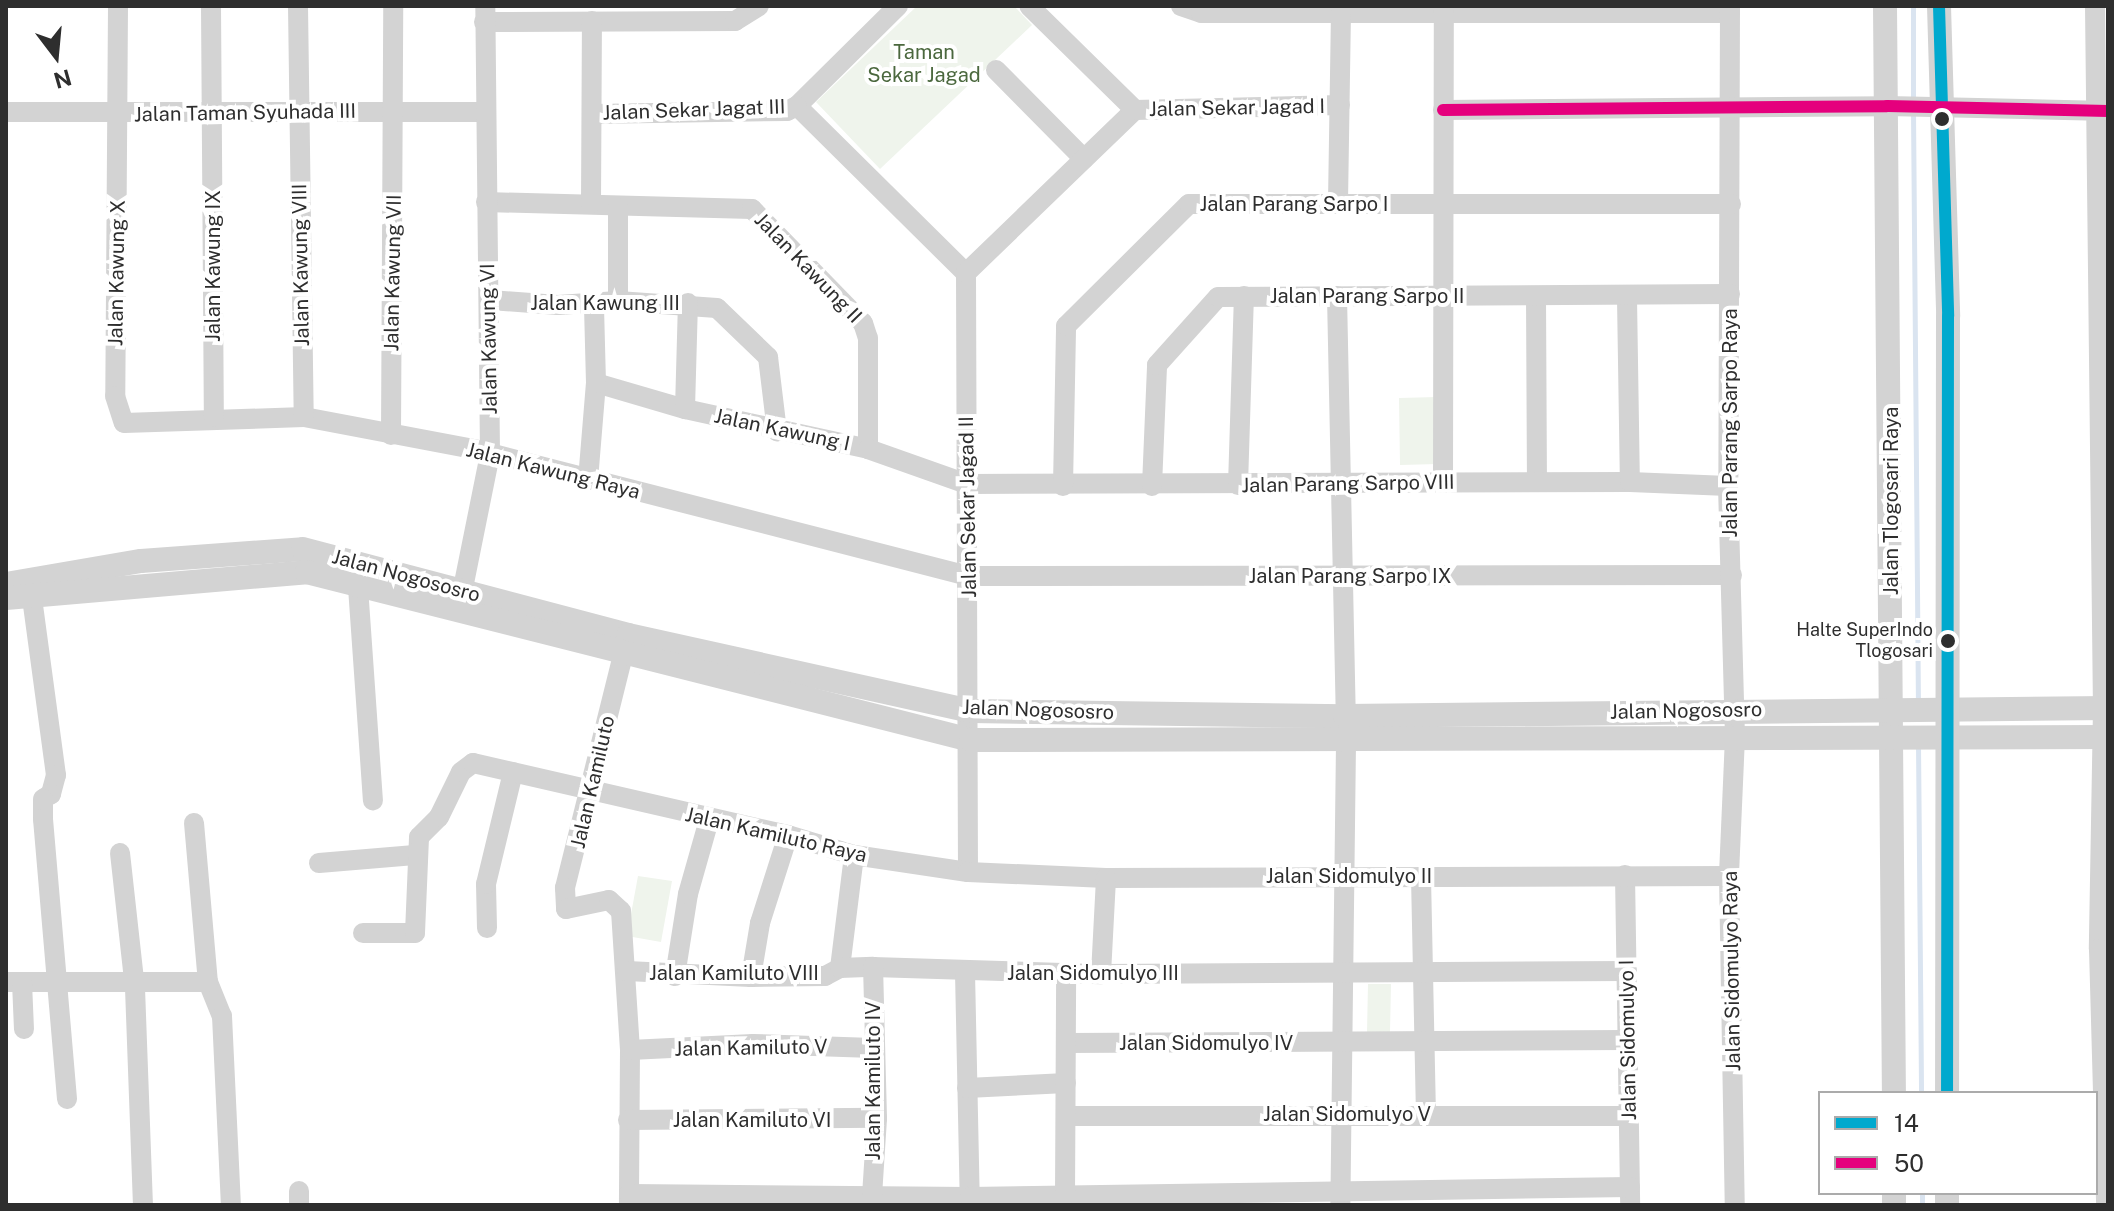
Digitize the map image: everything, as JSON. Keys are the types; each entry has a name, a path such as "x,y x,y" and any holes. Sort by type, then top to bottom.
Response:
{"street":[{"path":"107,112 118,6"},
{"name":"Jalan Kawung IX","path":"211,6 214,417"},
{"name":"Jalan Kawung VIII","path":"298,6 304,417"},
{"name":"Jalan Kawung VII","path":"391,435 396,111 393,6"},
{"path":"485,14 592,21 735,21 759,6"},
{"path":"898,6 797,106 966,273 1135,110 1029,6"},
{"path":"1181,6 1201,13 1730,10"},
{"name":"Jalan Tlogosari Raya","path":"1885,6 1890,106 1897,709 1894,1091"},
{"path":"1939,6 1934,108 1948,316 1945,709 1947,1091"},
{"path":"1443,483 1444,10"},
{"name":"Jalan Parang Sarpo Raya","path":"1730,10 1728,486 1735,737"},
{"path":"2100,12 2107,1193"},
{"name":"Jalan Kawung VI","path":"461,601 490,454 485,14"},
{"path":"1338,202 1341,14"},
{"path":"591,203 592,21"},
{"path":"996,70 1084,159"},
{"name":"Jalan Sekar Jagad I","path":"1135,110 1340,105"},
{"name":"Jalan Sekar Jagat III","path":"592,114 787,111 797,106"},
{"path":"1443,110 1890,106 2102,111"},
{"name":"Jalan Taman Syuhada III","path":"6,112 212,115 485,112"},
{"name":"Jalan Kawung X","path":"107,112 115,396 119,419 131,423"},
{"name":"Jalan Kawung II","path":"486,202 591,203 618,208 741,205 765,217 863,323 868,338 868,449"},
{"name":"Jalan Parang Sarpo I","path":"1063,486 1065,333 1071,320 1189,204 1731,204"},
{"path":"618,208 618,301"},
{"name":"Jalan Sekar Jagad II","path":"966,273 971,740"},
{"name":"Jalan Parang Sarpo II","path":"1152,486 1157,365 1214,300 1244,296 1443,294 1627,298 1730,294"},
{"path":"1238,485 1244,296"},
{"path":"1337,296 1337,484 1346,743 1341,874 1346,1042 1340,1197"},
{"path":"1536,297 1537,481"},
{"path":"1627,298 1630,482"},
{"name":"Jalan Kawung III","path":"490,300 594,304 618,301 688,303 717,308 768,357 777,431"},
{"path":"685,409 688,303"},
{"path":"588,480 596,383 594,304"},
{"name":"Jalan Kawung I","path":"596,383 685,409 868,449 967,484"},
{"name":"Jalan Kawung Raya","path":"131,423 214,417 304,417 490,454 968,576"},
{"name":"Jalan Parang Sarpo VIII","path":"967,484 1152,486 1537,481 1728,486"},
{"name":"Jalan Nogososro","path":"6,598 23,586 303,549 623,655 971,740 1346,743 1897,735 2105,737"},
{"name":"Jalan Nogososro","path":"142,572 307,572 358,587 461,601 971,711 1345,716 2106,708"},
{"name":"Jalan Parang Sarpo IX","path":"968,576 1732,575"},
{"path":"23,586 56,775 51,794 43,799 43,819 67,1099"},
{"path":"358,587 373,800"},
{"name":"Jalan Kamiluto","path":"623,655 565,888 566,909 609,900 621,911 627,971"},
{"name":"Jalan Sidomulyo Raya","path":"1735,737 1729,876 1735,1205"},
{"path":"968,872 971,740"},
{"name":"Jalan Kamiluto Raya","path":"415,855 419,837 439,817 461,772 473,763 709,820 788,835 854,855 968,872"},
{"path":"487,928 486,884 513,772"},
{"path":"675,976 688,894 709,820"},
{"path":"194,823 208,982 222,1016 231,1205"},
{"path":"751,977 760,923 788,835"},
{"path":"120,853 134,979 143,1205"},
{"path":"319,863 415,855 415,933 363,933"},
{"path":"840,968 854,855"},
{"name":"Jalan Sidomulyo II","path":"968,872 1106,878 1341,874 1421,877 1729,876"},
{"name":"Jalan Sidomulyo I","path":"1625,875 1630,1196"},
{"path":"1421,877 1421,1039 1426,1114"},
{"path":"1101,974 1106,878"},
{"name":"Jalan Kamiluto IV","path":"872,1196 877,1118 873,967"},
{"name":"Jalan Kamiluto VIII","path":"627,971 675,976 825,976 840,968"},
{"name":"Jalan Sidomulyo III","path":"840,968 1101,974 1346,970 1422,972"},
{"path":"627,971 629,1199 872,1196 970,1201 1065,1195 1630,1196"},
{"path":"1422,972 1627,971"},
{"path":"965,972 970,1201"},
{"path":"1065,1195 1066,972"},
{"path":"24,1029 14,982 134,979 208,982"},
{"path":"1421,1039 1627,1040"},
{"name":"Jalan Sidomulyo IV","path":"1067,1043 1421,1039"},
{"name":"Jalan Kamiluto V","path":"630,1050 753,1044 873,1048"},
{"path":"967,1088 1066,1083"},
{"name":"Jalan Sidomulyo V","path":"1066,1116 1342,1113 1629,1116"},
{"name":"Jalan Kamiluto VI","path":"628,1120 877,1118"}],"green space":[{"name":"Taman Sekar Jagad","path":"917,6 1014,6 1032,25 880,169 816,102"},
{"path":"1437,397 1438,464 1400,465 1399,398"},
{"path":"638,876 672,881 661,942 627,936"},
{"path":"1368,984 1391,984 1390,1032 1367,1032"}],"waterway":[{"path":"1913,6 1913,101"},
{"path":"1913,111 1918,705"},
{"path":"1918,743 1921,1091"},
{"path":"1922,1195 1922,1205"}],"transit line":[{"name":"14","path":"1939,6 1948,316 1947,1091"},
{"name":"50","path":"1443,110 1887,106 2108,111"}],"place":[{"name":"Halte SuperIndo Tlogosari","path":"1948,641"}]}
